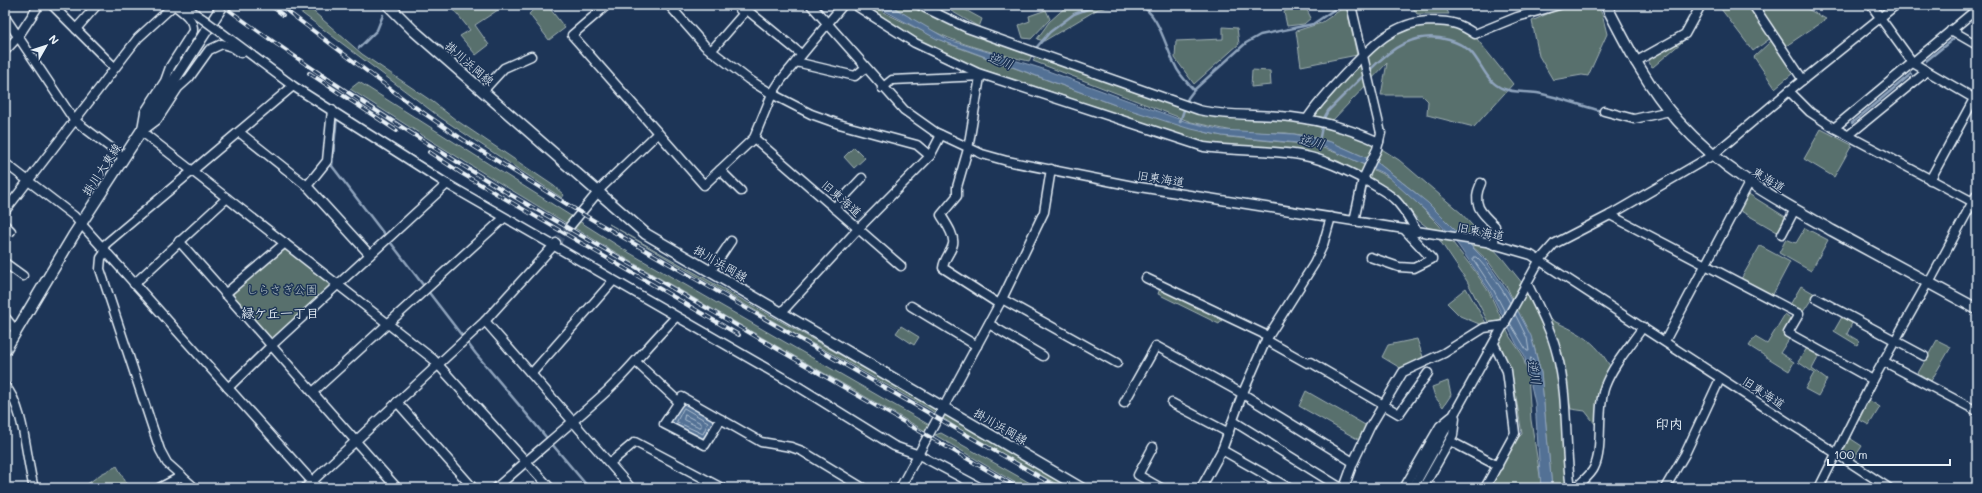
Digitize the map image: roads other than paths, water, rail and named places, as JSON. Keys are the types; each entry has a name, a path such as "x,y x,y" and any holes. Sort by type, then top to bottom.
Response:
{"main road":[{"name":"掛川大東線","path":"5,350 81,223 223,5"},
{"name":"掛川浜岡線","path":"388,5 413,30 646,234 1081,488"},
{"name":"東海道","path":"1609,6 1635,62 1670,110 1713,155 1749,183 1977,309"}],"street":[{"path":"5,51 18,38 39,5"},
{"path":"52,5 114,67"},
{"path":"76,29 97,5"},
{"path":"5,211 114,67 138,38 174,5 191,19 194,26 193,31 170,67 165,81 145,112 141,131"},
{"path":"183,5 269,66 293,86 447,184 799,387 894,446 919,455 981,488"},
{"path":"607,5 572,35 704,185 754,138 772,94 781,80 843,5"},
{"path":"669,5 711,51 748,79 772,94 811,114 839,124 917,145 930,156"},
{"path":"736,5 747,9 801,54"},
{"path":"811,5 882,88 904,110 941,135"},
{"path":"855,5 915,43 983,76 1184,142 1230,151 1264,152 1306,156 1338,166 1364,177 1393,196 1406,211 1417,232"},
{"path":"919,5 967,28 1182,103 1192,108 1213,113 1231,115 1278,116 1307,119 1365,136 1378,146"},
{"path":"1351,5 1381,132 1378,146 1364,177 1354,221"},
{"path":"1307,119 1315,106 1362,56 1390,32 1403,25 1418,21 1456,23 1475,34 1518,17 1559,5"},
{"path":"1635,62 1685,34 1701,5"},
{"path":"1753,5 1803,80"},
{"path":"1871,5 1913,64 1975,100 1930,180"},
{"path":"1413,488 1505,325 1539,261 1554,244 1610,215 1713,155 1789,91 1896,5"},
{"path":"711,51 747,9"},
{"path":"1834,128 1913,64 1977,9"},
{"path":"5,17 74,120 123,157"},
{"path":"1951,30 1977,45"},
{"path":"141,131 157,120 178,88 189,78 208,50 214,46 222,44 232,47 262,68 269,66"},
{"path":"483,91 504,68 532,56"},
{"path":"796,62 855,76 865,68"},
{"path":"1849,135 1926,72"},
{"path":"882,88 892,80 983,76"},
{"path":"983,76 968,149 957,187 957,196 941,215 953,237 953,244 943,262 943,268 1000,302 1117,363"},
{"path":"195,488 167,462 160,450 100,269 101,258 104,249 192,170 293,86"},
{"path":"1789,91 1810,112 1834,128 1930,180 1975,198 1928,283 1894,340 1818,488"},
{"path":"307,186 327,160 332,110"},
{"path":"1604,111 1634,119 1670,110"},
{"path":"141,131 439,364 550,488"},
{"path":"239,132 307,186 370,255"},
{"path":"570,226 598,191 658,133"},
{"name":"旧東海道","path":"754,138 858,228 930,156 941,135 968,149 995,158 1133,186 1403,229 1490,244 1519,251 1539,261 1643,327 1720,379 1889,488"},
{"path":"5,163 29,180 81,223 318,488"},
{"path":"900,488 989,324 1044,212 1051,169"},
{"path":"720,170 741,191"},
{"path":"834,208 862,178"},
{"path":"1481,183 1476,194 1476,199 1481,211 1495,226 1490,244"},
{"path":"1665,342 1749,183"},
{"path":"228,388 271,346 447,184"},
{"path":"134,284 179,241 228,198"},
{"path":"1782,234 1795,209"},
{"path":"1610,215 1799,314 1788,333 1873,380"},
{"path":"1201,488 1222,450 1243,394 1267,338 1314,264 1324,245 1331,217"},
{"path":"313,392 504,218"},
{"path":"781,313 858,228 882,252 901,266"},
{"path":"1370,257 1398,267 1414,268 1432,259 1403,229"},
{"path":"179,241 398,488"},
{"path":"710,272 731,241"},
{"path":"225,294 285,243"},
{"path":"304,488 485,321 555,245"},
{"path":"5,263 23,276"},
{"path":"1146,278 1267,338 1306,363 1310,362 1400,414 1428,373"},
{"path":"532,373 613,280"},
{"path":"1527,283 1541,312 1557,353 1564,388 1571,488"},
{"path":"1816,298 1924,356"},
{"path":"911,306 977,346"},
{"path":"496,488 573,421 636,362 654,338 676,317"},
{"path":"5,318 16,331"},
{"path":"485,321 631,488"},
{"path":"989,324 1043,356"},
{"path":"1344,488 1353,462 1382,404 1406,370 1444,353 1484,328 1505,325"},
{"path":"1576,488 1594,468 1598,452 1600,410 1605,386 1614,369 1643,327"},
{"path":"1485,488 1515,433 1507,371 1494,344"},
{"path":"1124,403 1156,346 1243,394 1353,462"},
{"path":"1883,361 1977,411"},
{"path":"636,362 679,402"},
{"path":"1665,488 1685,454 1720,379"},
{"path":"5,386 12,396 24,432 34,488"},
{"path":"721,419 705,445 664,424 682,397 721,419 761,442 791,447 802,451 863,488"},
{"path":"398,402 473,488"},
{"path":"1172,403 1229,433"},
{"path":"1423,488 1453,435 1455,413"},
{"path":"1404,488 1440,426 1455,413"},
{"path":"1233,421 1341,488"},
{"path":"1450,441 1498,466"},
{"path":"610,463 635,442 722,488"},
{"path":"1153,447 1138,475 1161,488"},
{"path":"1222,450 1289,488"},
{"path":"159,488 182,476"}],"water":[{"name":"逆川","path":"874,5 889,5 949,40 1040,68 1184,121 1222,130 1294,134 1331,142 1378,163 1428,203 1486,261 1508,292 1531,336 1541,373 1552,488 1541,488 1535,403 1524,354 1517,345 1490,291 1458,245 1440,224 1385,174 1320,145 1222,136 1187,128 1118,106 937,39"},
{"path":"681,404 685,404 712,419 713,423 703,439 673,424 672,420"}],"waterway":[{"path":"1036,48 1050,32 1074,14 1098,5"},
{"path":"1138,5 1145,8 1151,14 1161,31 1177,69 1194,90 1246,43 1260,35 1313,24 1338,7"},
{"path":"359,48 377,30 383,15"},
{"path":"1369,71 1395,48 1415,39 1426,37 1449,40 1468,49 1488,78 1504,89 1533,92 1601,111"},
{"path":"1926,61 1953,39"},
{"name":"逆川","path":"1319,141 1324,118 1328,111 1365,74"},
{"path":"1852,123 1911,74"},
{"path":"1180,122 1188,98 1194,90"},
{"path":"337,116 332,166 476,354 589,488"}],"tunnel":[{"path":"556,243 570,226"}],"railway":[{"path":"222,5 362,102 506,192 1018,488"},
{"path":"270,5 283,15"},
{"path":"279,5 409,103 462,139 586,216 1059,488"},
{"path":"309,73 397,131"},
{"path":"429,152 461,173 739,335"}],"district":[{"name":"緑ケ丘一丁目","path":"280,312"},
{"name":"印内","path":"1669,423"}],"park label":[{"name":"しらさぎ公園","path":"282,289"}]}
